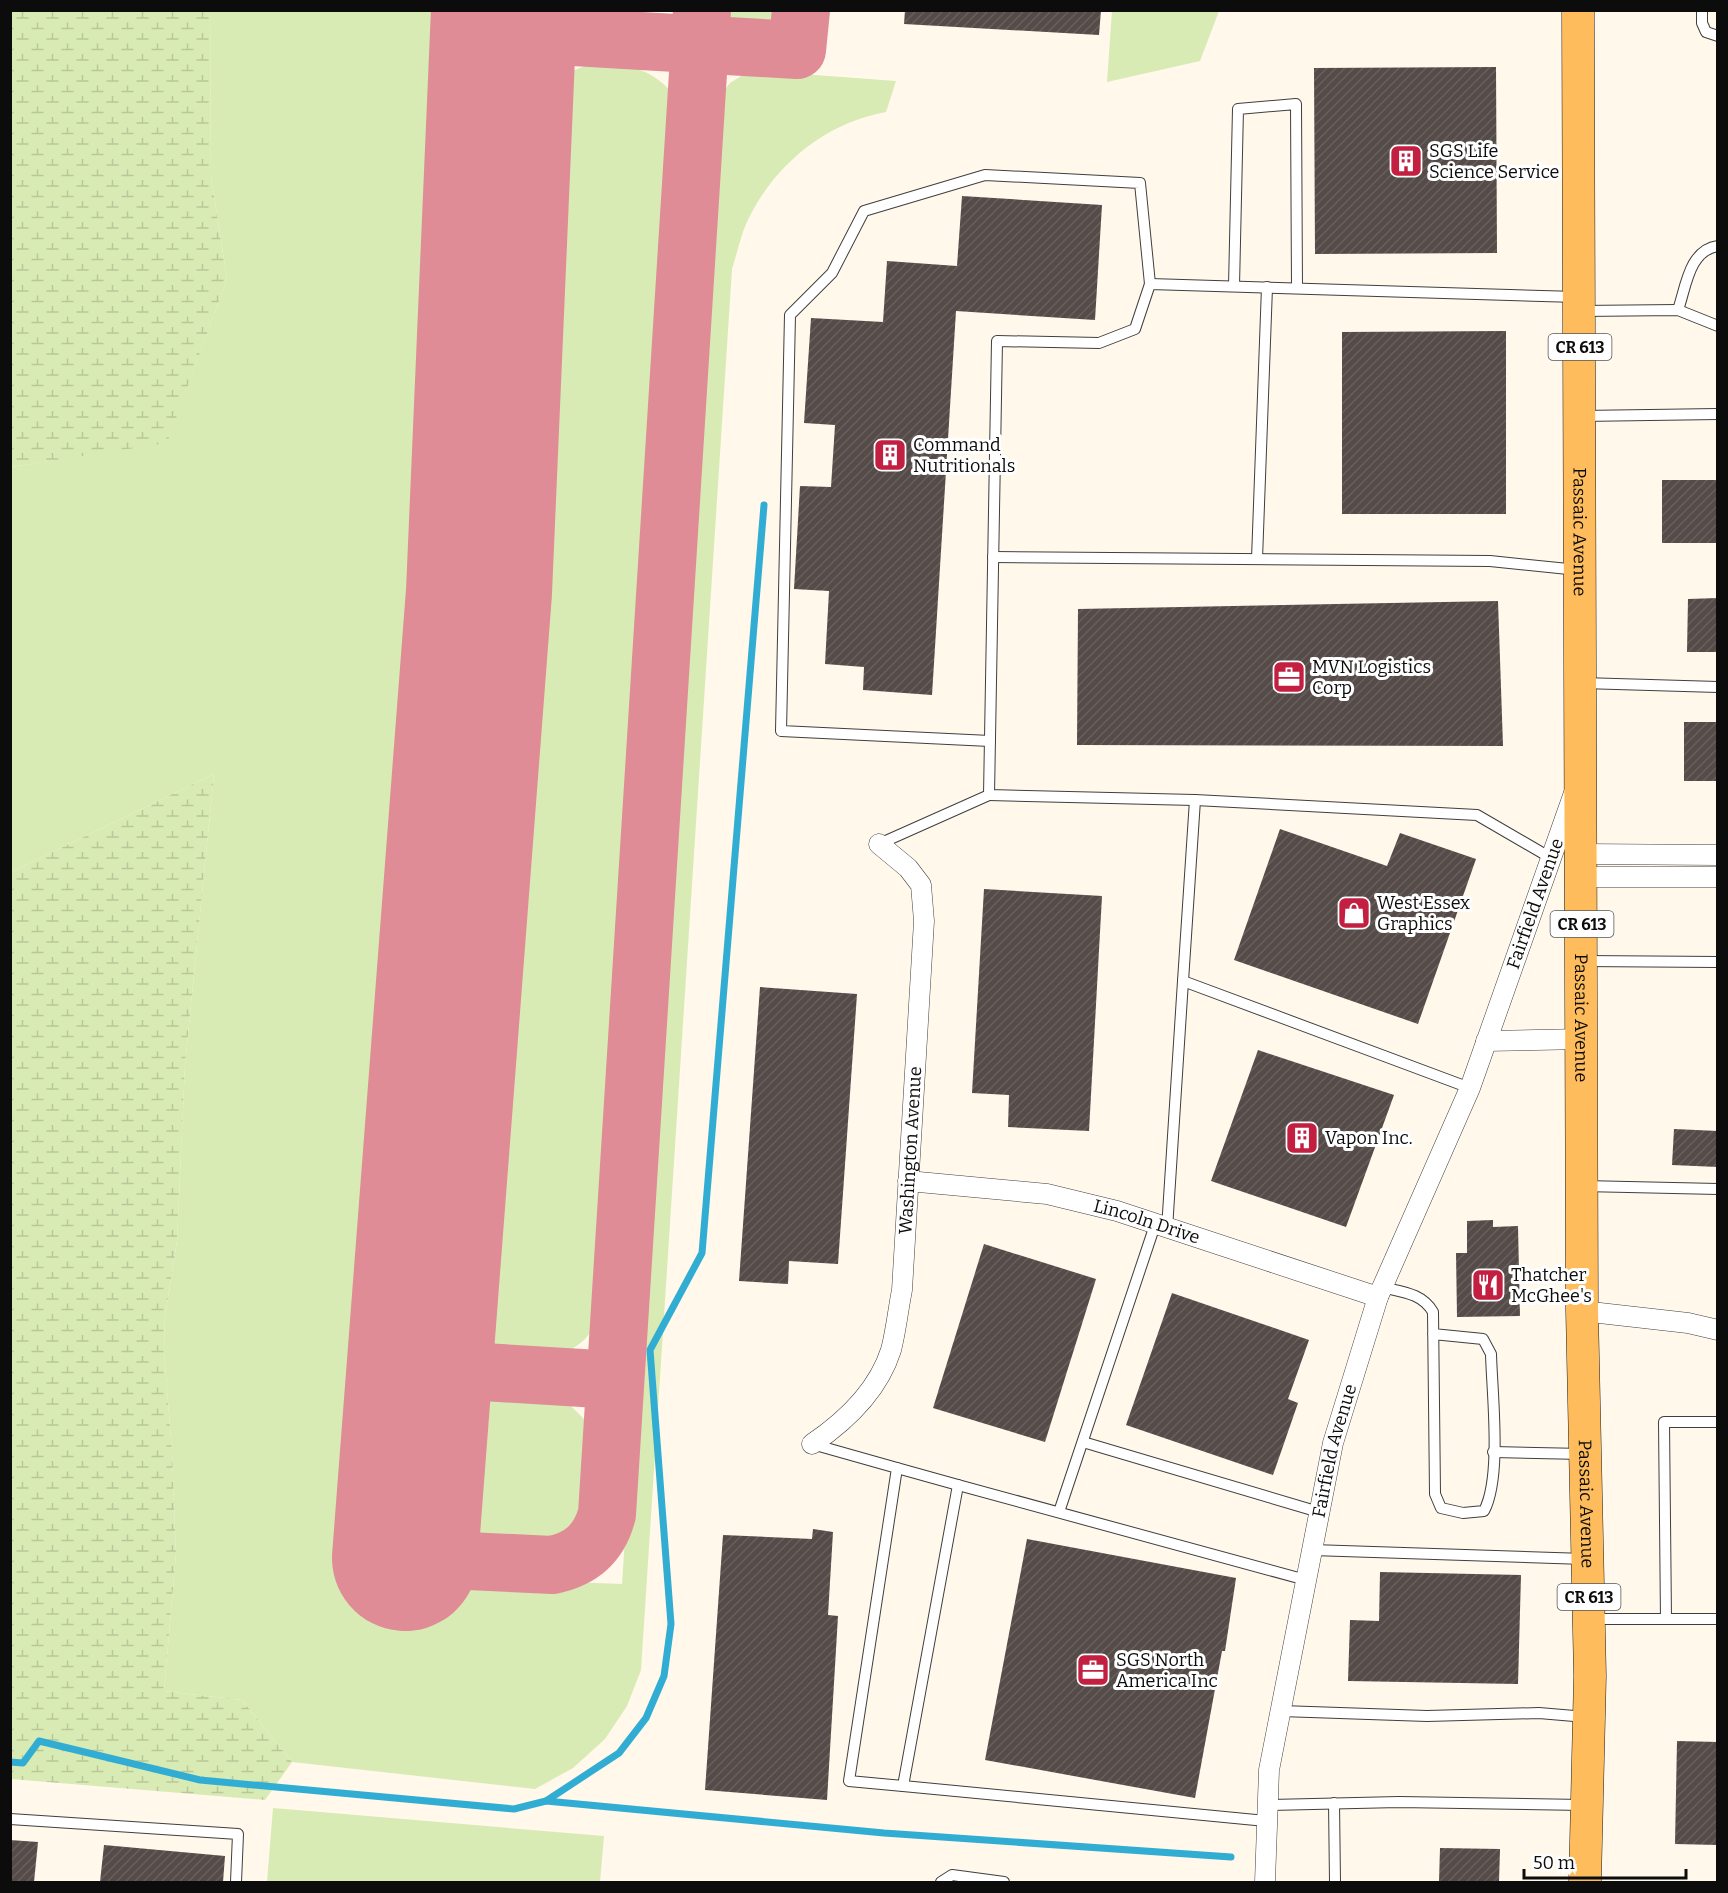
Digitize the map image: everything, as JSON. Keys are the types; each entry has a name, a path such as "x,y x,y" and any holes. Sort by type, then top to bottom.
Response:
{"main road":[{"name":"Passaic Avenue","path":"1578,10 1583,866 1582,1311 1589,1619 1588,1805 1585,1882"}],"street":[{"name":"Fairfield Avenue","path":"1265,1882 1269,1770 1333,1443 1380,1292 1470,1088 1582,768"},
{"name":"Washington Avenue","path":"812,1444 840,1425 870,1391 890,1351 902,1290 924,921 921,885 908,868 879,844"},
{"path":"1583,866 1718,855"},
{"path":"1583,866 1718,878"},
{"path":"1486,1041 1583,1039"},
{"name":"Lincoln Drive","path":"908,1181 1047,1194 1117,1211 1161,1227 1380,1292"},
{"path":"1582,1311 1718,1330"}],"lane":[{"path":"1702,10 1702,23 1706,32 1718,36"},
{"path":"1234,286 1238,110 1296,104 1297,288"},
{"path":"989,795 990,741 993,557 997,341 1099,343 1135,329 1150,284 1140,183 985,175 864,211 832,273 790,315 781,731 990,741"},
{"path":"1678,310 1695,259 1702,251 1718,246"},
{"path":"1150,284 1297,288 1678,310 1718,326"},
{"path":"1257,560 1267,287"},
{"path":"1581,416 1718,414"},
{"path":"993,557 1490,561 1581,571"},
{"path":"1582,683 1718,687"},
{"path":"879,844 989,795 1194,800 1477,815 1551,858"},
{"path":"1059,1512 1161,1227 1183,981 1194,800"},
{"path":"1582,961 1718,962"},
{"path":"1183,981 1470,1088"},
{"path":"1583,1186 1718,1189"},
{"path":"1380,1292 1413,1294 1427,1302 1433,1312 1433,1334 1435,1494 1441,1508 1463,1513 1484,1511 1491,1498 1493,1452 1491,1353 1483,1339 1433,1334"},
{"path":"1666,1619 1664,1422 1718,1422"},
{"path":"1083,1442 1319,1512"},
{"path":"812,1444 1306,1580"},
{"path":"1493,1452 1586,1454"},
{"path":"897,1468 849,1781 1266,1813 1334,1803 1588,1805"},
{"path":"903,1786 958,1485"},
{"path":"1312,1550 1588,1559"},
{"path":"1589,1619 1718,1619"},
{"path":"1281,1711 1426,1716 1539,1713 1589,1717"},
{"path":"1334,1803 1335,1882"},
{"path":"10,1819 238,1834 236,1882"},
{"path":"941,1882 952,1875 1004,1882"}],"green space":[{"path":"11,10 210,11 211,176 227,279 167,443 11,467"},
{"path":"1112,10 1219,11 1200,61 1107,82"},
{"path":"210,11 461,11 363,1574 622,1584 717,100 730,83 746,73 775,72 896,81 886,112 842,126 821,137 785,166 757,203 746,224 732,269 641,1670 627,1706 605,1739 573,1768 535,1789 292,1762 242,1700 164,1691 176,1554 172,1451 164,1352 165,1316 177,1241 185,1065 214,774 11,872 11,467 167,442 227,279 211,176"},
{"path":"723,11 780,11 767,25 753,28 738,22"},
{"path":"604,62 635,68 653,76 676,98 599,1307 596,1323 586,1338 564,1353 538,1357 512,1353 493,1347 481,1340 470,1325 462,1290 538,118 554,85 561,78 579,68"},
{"path":"214,774 185,1065 177,1241 165,1316 164,1352 172,1451 176,1554 164,1691 242,1700 292,1762 265,1800 11,1779 11,872"},
{"path":"508,1394 549,1396 569,1404 588,1423 593,1443 588,1508 578,1526 550,1543 521,1546 475,1539 462,1525 451,1504 456,1438 465,1418 486,1400"},
{"path":"273,1808 604,1836 600,1882 267,1882"}],"building":[{"path":"905,10 1101,10 1099,35 904,24"},
{"name":"SGS Life Science Service","path":"1496,67 1497,253 1315,254 1314,68"},
{"name":"Command Nutritionals","path":"962,196 1102,205 1095,320 956,311 932,695 863,690 864,667 825,664 829,591 794,589 800,486 831,487 835,425 804,423 811,318 883,322 887,261 957,266"},
{"path":"1506,331 1506,514 1342,514 1342,332"},
{"path":"1662,480 1718,480 1718,543 1662,543"},
{"path":"1718,598 1718,652 1687,652 1688,599"},
{"name":"MVN Logistics Corp","path":"1498,601 1503,746 1077,745 1078,609"},
{"path":"1684,722 1718,722 1718,781 1684,781"},
{"name":"West Essex Graphics","path":"1280,829 1387,866 1400,833 1476,859 1418,1024 1234,960"},
{"path":"984,889 1102,896 1089,1131 1008,1127 1009,1095 972,1093"},
{"path":"760,987 857,994 838,1264 789,1261 788,1284 739,1281"},
{"name":"Vapon Inc.","path":"1258,1050 1394,1095 1346,1227 1211,1181"},
{"path":"1674,1129 1718,1131 1718,1167 1672,1165"},
{"name":"Thatcher McGhee's","path":"1493,1220 1493,1227 1518,1226 1520,1316 1457,1317 1456,1253 1467,1253 1467,1221"},
{"path":"984,1244 1096,1279 1045,1442 933,1408"},
{"path":"1172,1293 1309,1340 1288,1399 1298,1403 1273,1475 1126,1425"},
{"path":"813,1529 833,1532 828,1615 838,1616 827,1800 705,1790 723,1535 812,1539"},
{"name":"SGS North America Inc","path":"1027,1539 1236,1578 1225,1651 1222,1651 1195,1798 985,1760"},
{"path":"1380,1572 1521,1575 1518,1684 1348,1681 1350,1620 1379,1621"},
{"path":"1677,1741 1718,1742 1718,1845 1675,1844"},
{"path":"10,1840 38,1842 34,1882 10,1882"},
{"path":"104,1845 225,1856 223,1882 100,1882"},
{"path":"1440,1848 1500,1849 1499,1882 1439,1882"}],"waterway":[{"path":"10,1762 23,1763 39,1741 200,1780 514,1809 546,1801 619,1753 646,1718 664,1676 671,1624 650,1350 702,1253 764,505"},
{"path":"546,1801 884,1833 1231,1857"}],"taxiway":[{"path":"405,1558 552,1565 572,1559 594,1542 604,1525 607,1514 702,10"},
{"path":"503,33 797,50 801,10"},
{"path":"418,1368 615,1380"}],"runway":[{"path":"405,1558 479,592 504,10"}],"place":[{"name":"SGS Life Science Service","path":"1406,161"},
{"name":"Command Nutritionals","path":"890,455"},
{"name":"MVN Logistics Corp","path":"1289,677"},
{"name":"West Essex Graphics","path":"1354,913"},
{"name":"Vapon Inc.","path":"1302,1138"},
{"name":"Thatcher McGhee's","path":"1488,1285"},
{"name":"SGS North America Inc","path":"1093,1670"}]}
